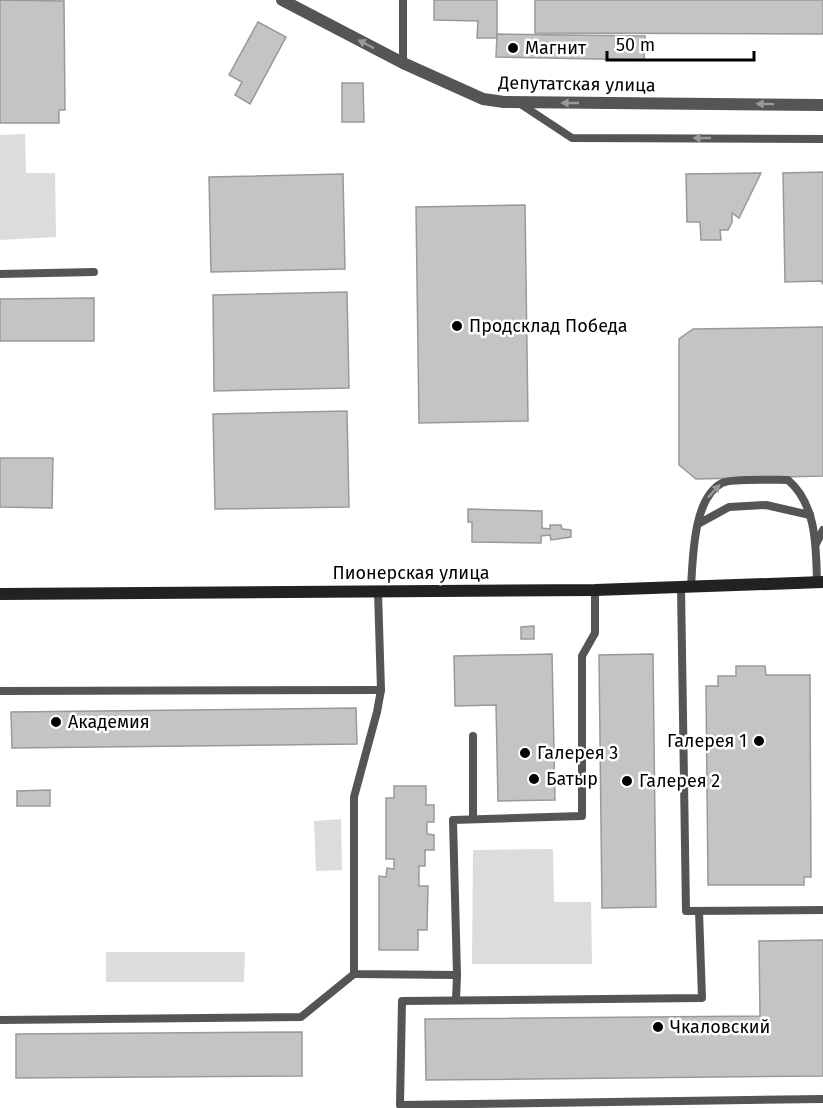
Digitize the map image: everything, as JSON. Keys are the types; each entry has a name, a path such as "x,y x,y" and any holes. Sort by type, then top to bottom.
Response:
{"main road":[{"name":"Пионерская улица","path":"0,594 595,590 820,583"}],"street":[{"name":"Депутатская улица","path":"282,0 295,3 403,63 483,99 518,102 823,105"}],"lane":[{"path":"403,0 403,63"},
{"path":"518,102 572,138 823,139"},
{"path":"0,274 94,272"},
{"path":"820,583 810,515 799,489 788,480 724,481 712,491 704,504 698,524 686,587 686,911 823,910"},
{"path":"698,524 729,507 766,506 810,515"},
{"path":"816,544 823,530"},
{"path":"456,1000 453,820 582,816 582,656 595,633 595,590"},
{"path":"354,974 354,797 381,690 378,592"},
{"path":"0,691 381,690"},
{"path":"473,736 473,819"},
{"path":"699,912 702,998 402,1000 400,1105 823,1099"},
{"path":"0,1020 301,1017 354,974 456,975"}],"shaded area":[{"path":"25,134 26,173 55,173 56,237 0,240 0,135"},
{"path":"341,819 342,870 316,871 314,821"},
{"path":"553,849 554,902 591,902 592,964 472,964 473,850"},
{"path":"106,952 245,952 244,982 106,982"}],"building":[{"path":"0,0 64,1 65,110 59,110 59,123 0,123"},
{"path":"434,0 497,0 497,38 477,38 478,21 434,20"},
{"path":"535,0 823,0 823,34 535,33"},
{"path":"258,22 286,37 250,104 235,95 242,82 229,75"},
{"path":"497,34 645,36 644,60 496,57"},
{"path":"342,83 363,83 364,122 342,122"},
{"path":"823,172 823,284 821,281 785,282 783,173"},
{"path":"761,173 739,218 732,213 732,222 728,230 720,230 721,240 701,240 700,222 687,222 686,174"},
{"path":"343,174 345,269 211,272 209,177"},
{"path":"525,205 528,421 419,423 416,207"},
{"path":"347,292 349,388 214,391 213,295"},
{"path":"94,298 94,341 0,341 0,299"},
{"path":"823,327 823,476 696,479 679,465 679,339 693,329"},
{"path":"347,411 349,507 215,509 213,414"},
{"path":"0,458 53,458 52,508 0,507"},
{"path":"468,509 542,511 542,528 550,529 550,525 561,525 562,529 571,530 571,537 551,540 550,535 541,536 541,543 472,542 472,522 468,522"},
{"path":"534,626 534,639 521,639 521,627"},
{"name":"Галерея 3","path":"552,654 555,800 498,801 496,705 455,706 454,656"},
{"name":"Галерея 2","path":"653,654 656,907 602,908 599,655"},
{"name":"Галерея 1","path":"736,666 765,666 766,675 810,675 811,877 804,877 804,885 708,885 706,686 718,686 718,676 736,676"},
{"path":"356,708 357,744 12,748 11,712"},
{"path":"394,786 426,786 426,805 434,805 434,822 427,822 427,834 434,835 434,850 425,850 425,866 419,866 419,886 428,886 427,930 418,930 418,950 379,950 379,876 386,877 387,868 394,869 394,859 386,859 386,798 394,798"},
{"path":"50,790 50,806 17,806 17,791"},
{"path":"823,940 823,1076 426,1080 425,1019 760,1016 759,941"},
{"path":"302,1032 302,1076 16,1078 16,1034"}],"place":[{"name":"Магнит","path":"513,48"},
{"name":"Продсклад Победа","path":"457,326"},
{"name":"Академия","path":"56,722"},
{"name":"Галерея 1","path":"759,741"},
{"name":"Галерея 3","path":"525,753"},
{"name":"Батыр","path":"534,779"},
{"name":"Галерея 2","path":"627,781"},
{"name":"Чкаловский","path":"658,1027"}]}
